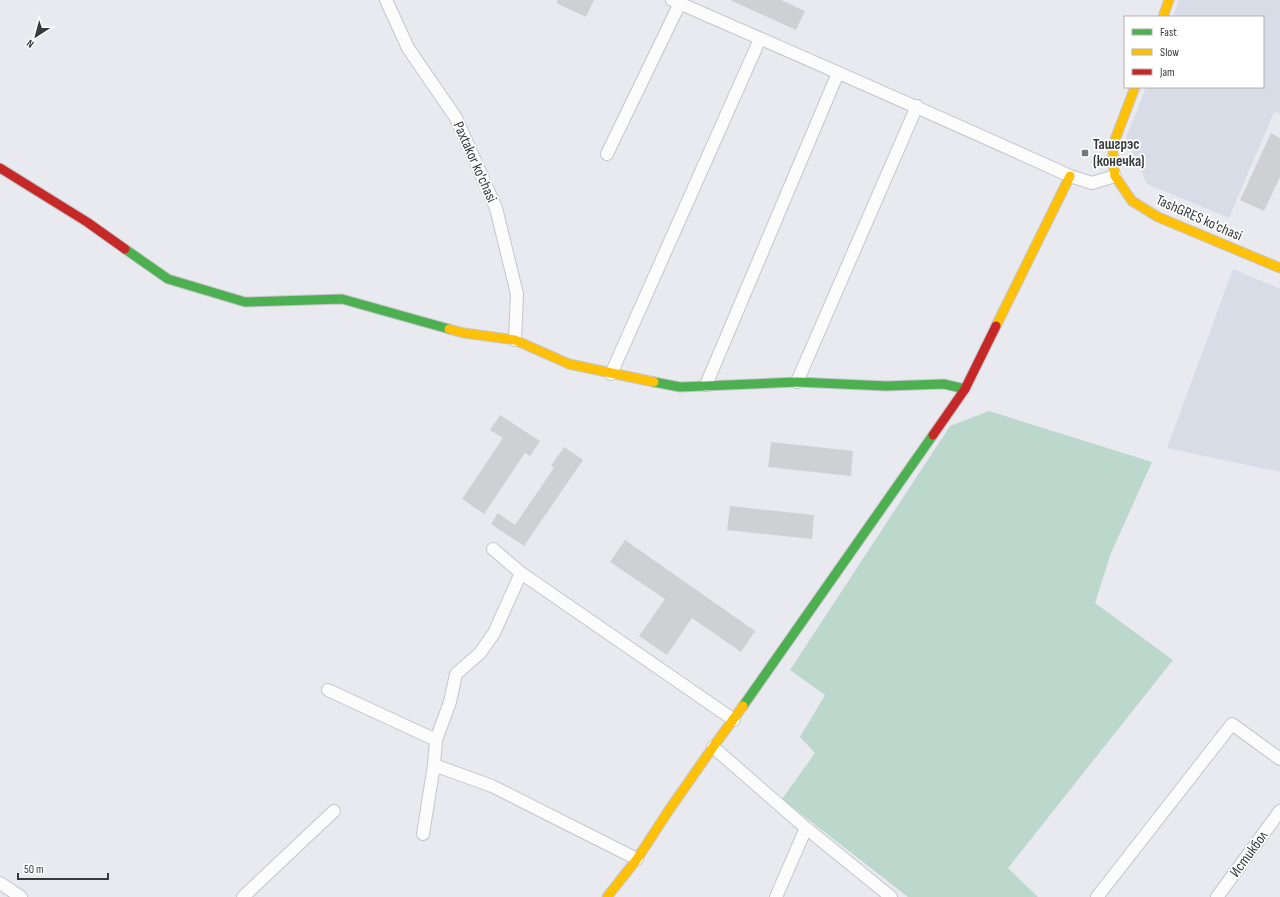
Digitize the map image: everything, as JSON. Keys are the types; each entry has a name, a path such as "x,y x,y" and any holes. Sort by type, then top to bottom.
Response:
{"street":[{"name":"Paxtakor ko'chasi","path":"386,0 408,48 456,118 496,208 517,294 515,340"},
{"path":"1163,16 1169,0"},
{"path":"607,154 676,2 838,74 917,106 1070,176 1092,183 1116,176"},
{"path":"611,374 760,39"},
{"path":"706,386 838,74"},
{"name":"TashGRES ko'chasi","path":"1135,88 1113,145 1113,161 1116,176 1132,201 1158,217 1280,268"},
{"path":"797,382 917,106"},
{"path":"0,168 87,222 168,279 245,302 342,299 464,333 515,340 569,364 611,374 680,387 797,382 886,386 944,384 965,389"},
{"path":"607,897 638,859 669,810 734,720 965,389 1070,176"},
{"path":"493,549 521,573 734,720"},
{"path":"423,834 434,765 436,740 450,702 456,674 480,653 494,633 521,573"},
{"path":"328,690 436,740"},
{"path":"1096,897 1232,724 1280,760"},
{"path":"714,747 806,828 891,897"},
{"path":"434,765 492,786 638,859"},
{"path":"243,897 334,811"},
{"name":"Истикбол","path":"1218,897 1280,811"},
{"path":"776,897 806,828"},
{"path":"0,883 21,897"}],"shaded area":[{"path":"1179,0 1280,0 1280,113 1274,112 1229,218 1147,184 1126,138 1146,88 1264,88 1264,16 1173,16"},
{"path":"1233,269 1280,289 1280,472 1167,448"}],"green space":[{"path":"989,411 1152,462 1111,553 1095,603 1173,660 1008,868 1038,897 908,897 782,799 815,753 800,737 825,695 790,670 950,426"}],"building":[{"path":"558,0 594,0 586,17 556,3"},
{"path":"730,0 781,0 805,11 796,30"},
{"path":"1271,133 1280,138 1280,177 1264,211 1240,200"},
{"path":"500,415 540,441 530,456 525,453 484,514 462,499 503,438 490,430"},
{"path":"771,442 853,451 851,476 768,467"},
{"path":"564,447 583,460 524,546 491,524 498,513 515,525 554,468 551,466"},
{"path":"730,506 814,515 812,539 727,530"},
{"path":"625,540 755,631 741,652 692,618 667,655 639,636 665,599 610,562"}],"traffic: fast":[{"path":"125,249 168,279 245,302 342,299 449,329"},
{"path":"654,382 680,387 797,382 886,386 944,384 965,389"},
{"path":"743,706 933,435"}],"traffic: slow":[{"path":"1163,16 1169,0"},
{"path":"1135,88 1113,145 1115,176 1132,201 1158,217 1280,268"},
{"path":"996,326 1070,176"},
{"path":"449,329 464,333 515,340 569,364 654,382"},
{"path":"607,897 637,859 669,810 743,706"}],"traffic: jam":[{"path":"0,168 87,222 125,249"},
{"path":"933,435 965,389 996,326"}],"place":[{"name":"Ташгрэс (конечка)","path":"1085,153"}]}
